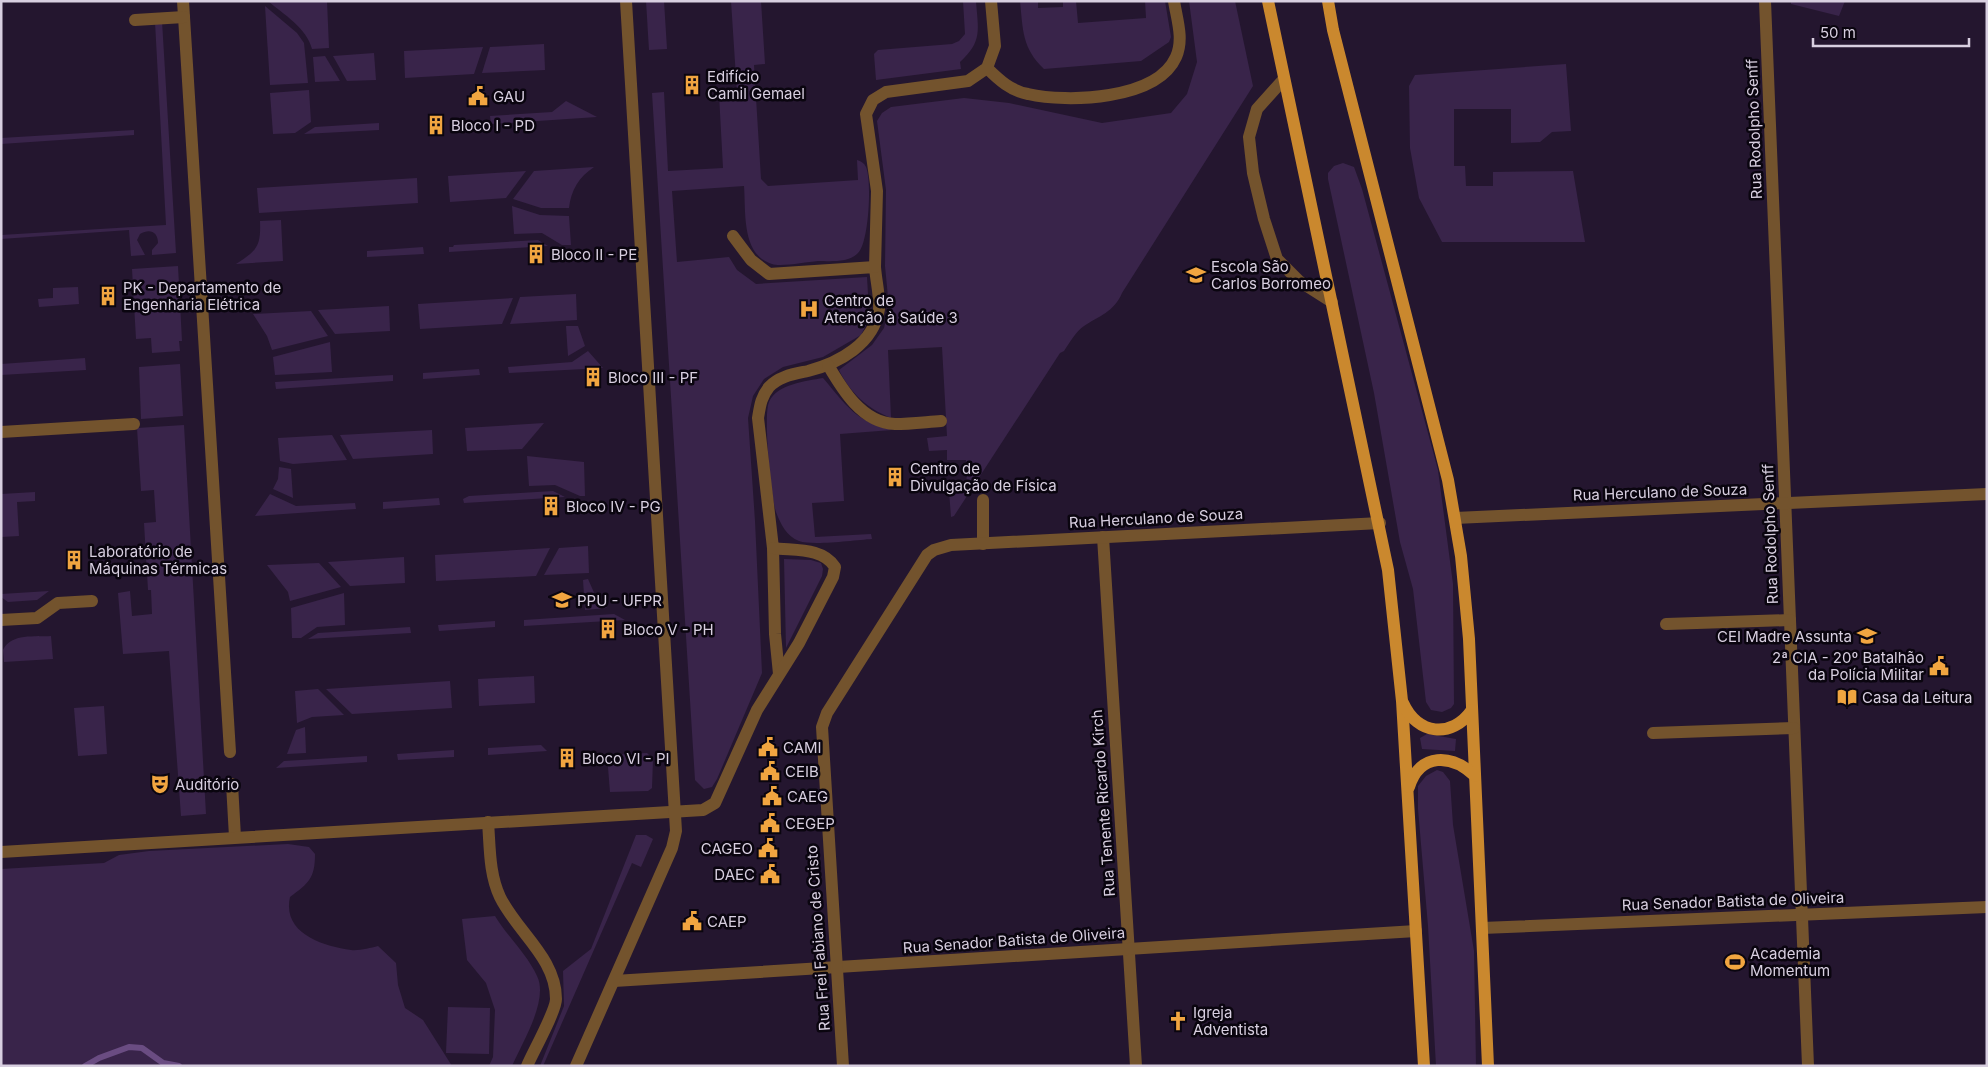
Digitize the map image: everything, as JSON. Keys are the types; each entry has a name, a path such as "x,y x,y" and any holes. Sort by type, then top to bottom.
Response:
{"main road":[{"path":"1268,1 1380,523 1392,603 1402,701 1424,1066"},
{"path":"1328,1 1333,30 1448,480 1455,518 1466,602 1488,1066"},
{"path":"1402,701 1407,712 1416,722 1428,728 1440,730 1453,727 1465,721 1472,710"},
{"path":"1408,790 1412,776 1422,766 1436,760 1450,760 1464,766 1475,776"}],"street":[{"path":"183,1 230,752"},
{"path":"576,1066 658,875 672,848 676,831 626,1"},
{"path":"780,674 775,634 773,548 758,418 761,398 771,385 786,376 828,365 846,355 866,339 875,327 879,308 875,267 877,191 866,114 873,100 886,92 968,81 987,68 995,46 991,1"},
{"path":"987,68 1002,83 1027,94 1072,99 1134,90 1158,79 1175,59 1180,39 1174,1"},
{"name":"Rua Rodolpho Senff","path":"1765,1 1808,1066"},
{"path":"135,20 184,16"},
{"path":"1284,79 1257,109 1249,137 1252,173 1277,259 1299,282 1332,302"},
{"path":"733,236 751,260 769,274 875,267"},
{"path":"828,365 842,389 852,401 867,414 880,421 893,424 941,421"},
{"path":"1,432 134,424"},
{"name":"Rua Herculano de Souza","path":"1455,518 1987,494"},
{"path":"983,500 983,544"},
{"name":"Rua Herculano de Souza","path":"824,719 922,562 934,550 951,545 1380,523"},
{"name":"Rua Tenente Ricardo Kirch","path":"1103,537 1136,1066"},
{"path":"1,852 703,810 715,803 757,710 799,643 833,577 835,566 829,557 815,552 773,548"},
{"path":"1,620 36,618 58,603 92,601"},
{"path":"1666,624 1790,620"},
{"name":"Rua Frei Fabiano de Cristo","path":"824,719 822,738 843,1066"},
{"path":"1653,733 1794,728"},
{"path":"232,784 235,837"},
{"path":"488,822 492,868 499,895 508,911 548,965 554,982 556,1002 527,1066"},
{"name":"Rua Senador Batista de Oliveira","path":"1482,928 1987,907"},
{"name":"Rua Senador Batista de Oliveira","path":"614,981 1416,931"}],"shaded area":[{"path":"268,1 327,1 329,48 312,49 300,28"},
{"path":"646,1 664,1 667,49 649,50"},
{"path":"731,1 761,1 765,64 754,65 761,179 768,186 858,180 857,160 861,162 866,167 869,185 865,237 858,253 850,258 839,261 776,265 762,259 755,252 750,242 747,231 744,186 672,191 677,262 729,257 737,270 756,284 867,277 869,311 867,323 861,335 823,357 783,367 764,379 753,396 748,418 762,673 717,779 712,787 704,789 695,780 652,93 664,92 668,171 723,168 719,94 737,93"},
{"path":"963,1 976,1 978,28 976,41 960,62 961,69 876,80 874,54 878,50 952,44 959,41 965,34"},
{"path":"1020,1 1038,1 1038,8 1063,7 1063,1 1076,1 1078,23 1146,18 1145,1 1165,1 1171,37 1169,42 1141,61 1044,69 1031,54 1025,38"},
{"path":"1189,1 1235,1 1253,86 1115,305 1106,313 1081,328 1064,351 1060,353 954,516 951,517 949,491 967,490 966,460 947,460 947,450 929,451 927,438 947,436 942,347 888,350 891,418 874,410 860,399 839,370 872,345 884,328 889,307 885,266 886,190 877,121 882,113 891,107 964,98 1009,103 1102,123 1171,113 1187,94 1197,62"},
{"path":"1791,1 1845,1 1839,16 1791,4"},
{"path":"265,6 297,33 304,43 308,83 270,85"},
{"path":"162,21 176,253 152,255 152,250 158,243 158,239 150,231 140,234 137,240 145,255 131,256 129,230 1,239 1,235 166,225 155,22"},
{"path":"544,44 545,70 482,73 490,47"},
{"path":"483,47 474,74 405,78 404,51"},
{"path":"374,53 376,80 347,81 333,56"},
{"path":"325,56 340,81 315,82 313,57"},
{"path":"1566,64 1571,131 1552,132 1540,142 1511,143 1511,109 1454,109 1454,166 1465,166 1466,186 1493,186 1493,172 1573,171 1585,242 1442,242 1419,198 1410,148 1409,86 1415,75"},
{"path":"309,90 311,122 295,133 273,134 270,93"},
{"path":"566,101 597,117 491,124 490,116 552,112"},
{"path":"379,123 379,130 304,134 315,127"},
{"path":"134,130 134,135 1,144 1,138"},
{"path":"1343,163 1354,167 1362,189 1438,470 1453,584 1454,704 1451,708 1442,712 1431,710 1426,702 1413,589 1400,542 1374,393 1328,179 1328,173 1334,166"},
{"path":"594,167 577,184 569,208 541,208 513,199 534,171"},
{"path":"526,171 506,198 450,202 448,176"},
{"path":"417,178 418,203 259,213 257,188"},
{"path":"512,206 540,215 569,216 571,245 562,245 542,233 514,234"},
{"path":"281,220 283,261 236,264 249,255 256,247 260,237 260,221"},
{"path":"538,240 548,246 449,252 449,247 454,245"},
{"path":"423,247 424,254 367,257 367,251"},
{"path":"178,266 182,341 179,341 180,351 152,353 151,338 136,339 132,269"},
{"path":"78,287 79,304 39,307 38,299 53,298 53,288"},
{"path":"576,294 577,320 510,324 520,297"},
{"path":"513,298 502,324 420,329 418,304"},
{"path":"389,306 390,331 335,334 318,310"},
{"path":"311,311 328,336 272,350 267,336 253,314"},
{"path":"566,326 578,326 585,346 568,356"},
{"path":"330,342 332,372 275,375 273,357"},
{"path":"588,351 603,368 509,373 508,367 572,362"},
{"path":"85,358 86,370 1,375 1,364"},
{"path":"180,364 183,416 141,419 139,367"},
{"path":"479,369 480,375 423,379 423,373"},
{"path":"393,375 393,381 276,389 275,382"},
{"path":"823,378 860,417 892,430 840,434 844,501 812,503 815,537 871,534 872,539 824,543 799,541 788,533 776,512 768,456 767,410 769,402 778,391 785,387"},
{"path":"544,423 522,449 467,451 465,428"},
{"path":"184,425 206,814 181,816 169,651 123,654 118,593 130,591 132,616 152,614 151,590 148,590 144,523 156,522 154,490 141,491 137,428"},
{"path":"432,430 433,454 353,459 340,435"},
{"path":"332,435 347,460 293,464 280,461 278,438"},
{"path":"527,456 584,462 585,496 580,496 555,485 529,486"},
{"path":"279,467 291,469 293,498 273,489 278,479"},
{"path":"553,491 565,497 464,503 463,499 469,496"},
{"path":"35,492 35,501 17,502 19,536 1,537 1,494"},
{"path":"270,494 296,506 355,503 356,509 255,516"},
{"path":"439,498 440,505 383,509 383,502"},
{"path":"588,546 589,573 544,575 559,548"},
{"path":"550,548 536,576 436,581 435,555"},
{"path":"404,557 405,583 350,586 328,562"},
{"path":"784,559 811,560 821,563 823,569 822,576 786,648"},
{"path":"319,563 341,587 290,601 288,592 267,565"},
{"path":"588,579 596,597 607,608 585,610 583,580"},
{"path":"49,591 37,600 8,602 1,597 1,594"},
{"path":"344,593 345,625 317,627 301,638 292,638 291,608"},
{"path":"614,614 625,620 524,626 524,620"},
{"path":"495,621 495,627 439,631 438,625"},
{"path":"410,627 411,633 308,639 318,633"},
{"path":"51,636 53,659 4,662 3,650 17,638"},
{"path":"534,676 535,703 479,706 478,679"},
{"path":"450,681 452,708 352,714 326,689"},
{"path":"318,689 344,715 312,717 297,723 295,691"},
{"path":"104,706 107,754 78,756 74,708"},
{"path":"305,727 306,753 287,754 296,730"},
{"path":"1427,734 1456,739 1455,751 1422,749 1420,738"},
{"path":"541,745 547,751 488,755 488,748"},
{"path":"454,750 454,757 398,760 397,754"},
{"path":"647,753 653,759 652,788 648,791 610,792 607,755"},
{"path":"367,756 367,762 276,768 284,761"},
{"path":"1437,770 1443,772 1450,781 1453,825 1474,951 1476,1066 1436,1066 1418,786 1426,776"},
{"path":"636,835 646,835 653,839 641,867 632,863 543,1066 540,1066 564,1006 563,971 591,949"},
{"path":"288,844 309,847 315,854 314,869 310,879 290,897 289,909 292,920 298,929 317,941 340,948 357,950 378,946 396,963 398,985 405,1008 423,1020 452,1066 1,1066 1,869 104,863 119,855 149,851"},
{"path":"495,916 528,960 540,986 540,997 533,1021 512,1066 489,1066 493,1057 495,1010 486,983 467,960 462,919"},
{"path":"448,1007 490,1008 489,1054 446,1053"}],"waterway":[{"path":"85,1066 99,1058 129,1047 142,1048 163,1063 179,1066"}],"place":[{"name":"Edifício Camil Gemael","path":"692,85"},
{"name":"GAU","path":"478,96"},
{"name":"Bloco I - PD","path":"436,125"},
{"name":"Bloco II - PE","path":"536,254"},
{"name":"Escola São Carlos Borromeo","path":"1196,275"},
{"name":"PK - Departamento de Engenharia Elétrica","path":"108,296"},
{"name":"Centro de Atenção à Saúde 3","path":"809,309"},
{"name":"Bloco III - PF","path":"593,377"},
{"name":"Centro de Divulgação de Física","path":"895,477"},
{"name":"Bloco IV - PG","path":"551,506"},
{"name":"Laboratório de Máquinas Térmicas","path":"74,560"},
{"name":"PPU - UFPR","path":"562,600"},
{"name":"Bloco V - PH","path":"608,629"},
{"name":"CEI Madre Assunta","path":"1867,636"},
{"name":"2ª CIA - 20º Batalhão da Polícia Militar","path":"1939,666"},
{"name":"Casa da Leitura","path":"1847,697"},
{"name":"CAMI","path":"768,747"},
{"name":"Bloco VI - PI","path":"567,758"},
{"name":"CEIB","path":"770,771"},
{"name":"Auditório","path":"160,784"},
{"name":"CAEG","path":"772,796"},
{"name":"CEGEP","path":"770,823"},
{"name":"CAGEO","path":"768,848"},
{"name":"DAEC","path":"770,874"},
{"name":"CAEP","path":"692,921"},
{"name":"Academia Momentum","path":"1735,962"},
{"name":"Igreja Adventista","path":"1178,1021"}]}
